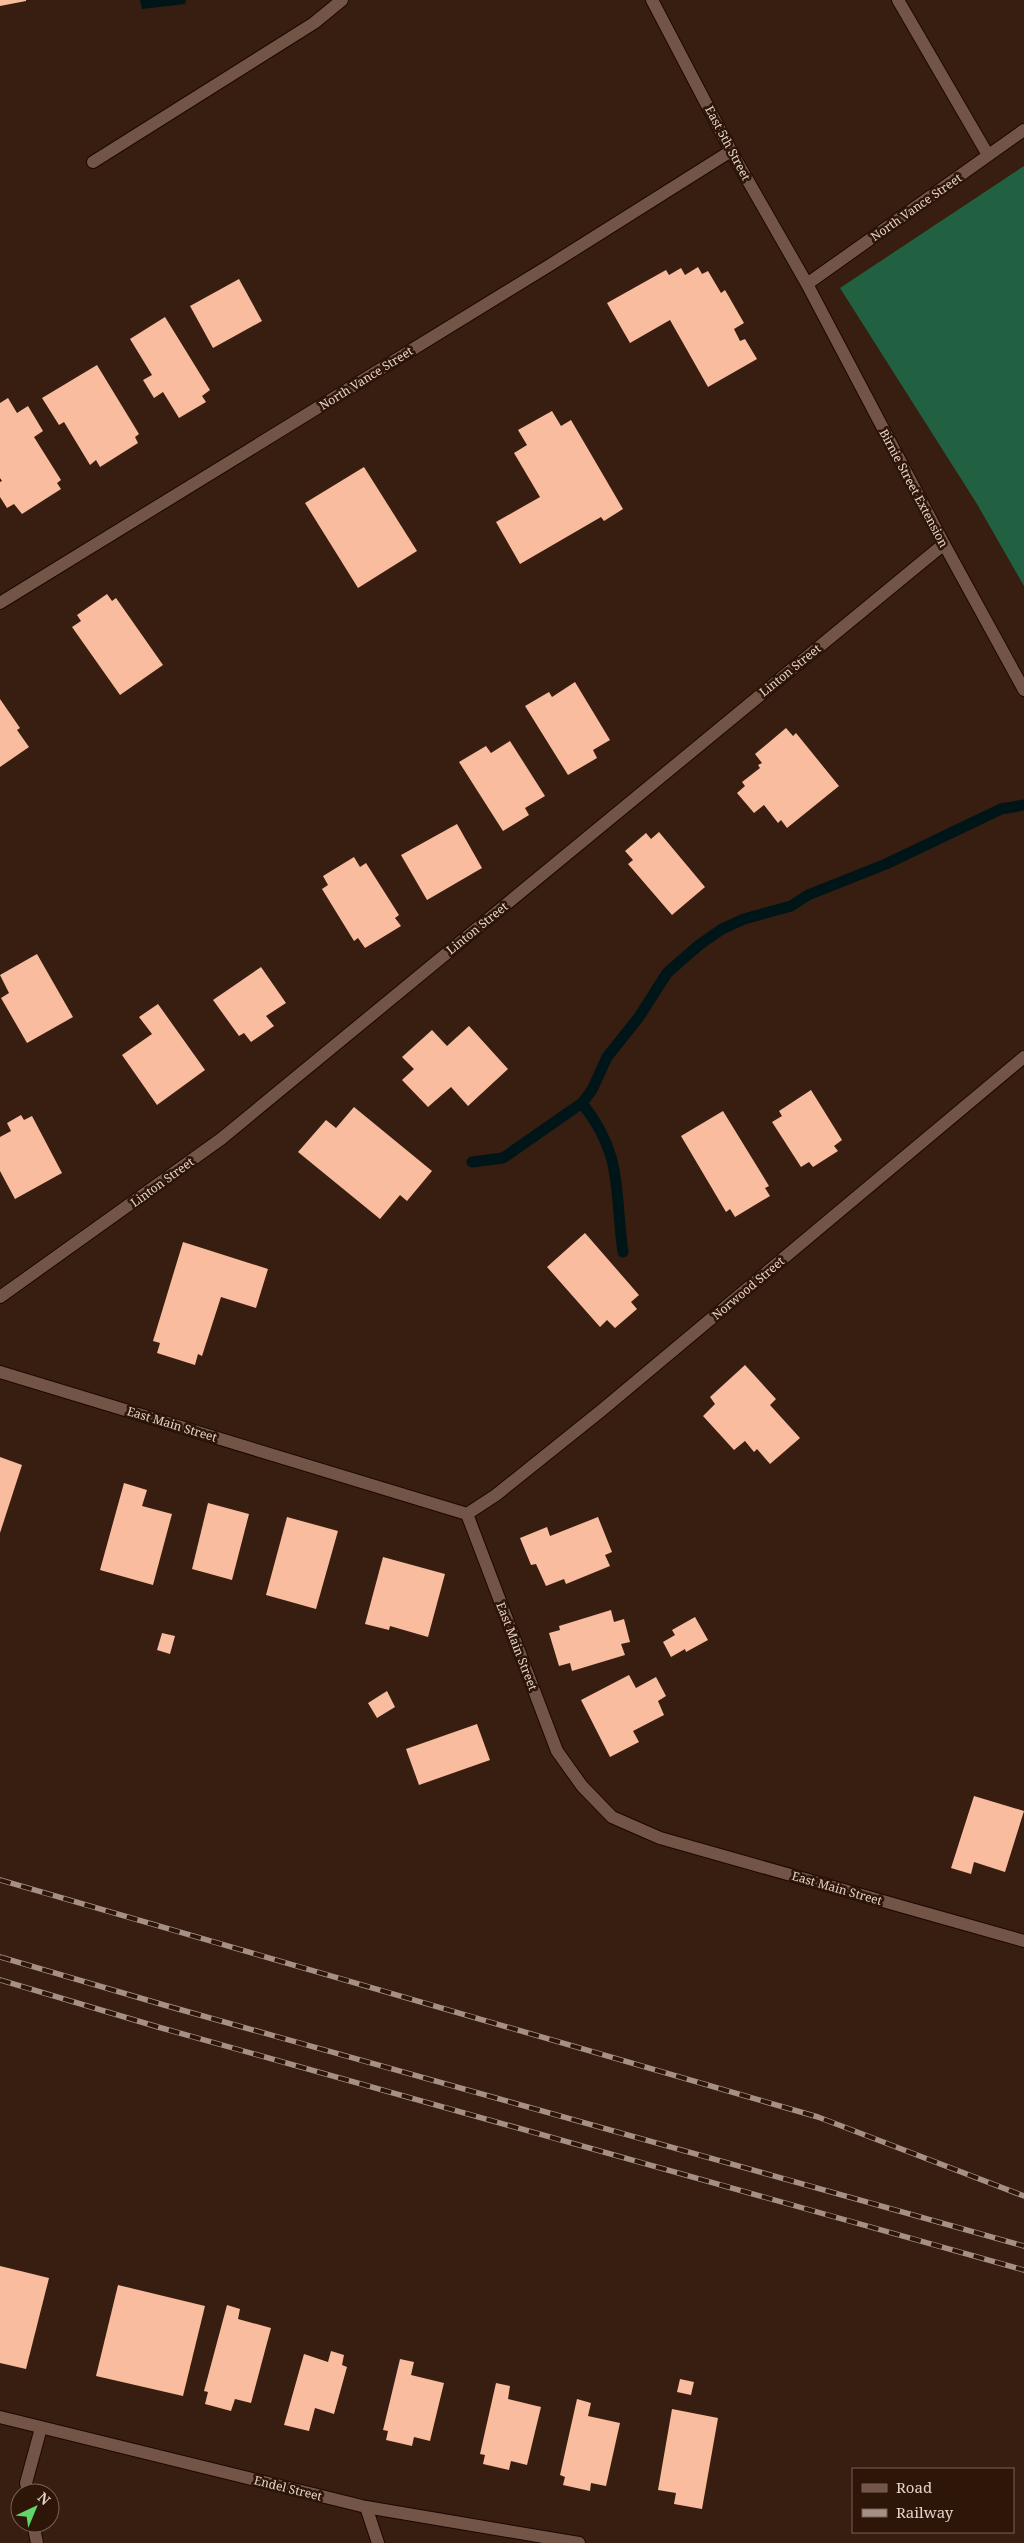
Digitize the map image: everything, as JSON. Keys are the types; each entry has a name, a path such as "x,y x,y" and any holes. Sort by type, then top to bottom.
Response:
{"street":[{"path":"93,162 314,23 342,0"},
{"name":"East 5th Street","path":"652,0 731,151 807,284"},
{"path":"898,0 988,155"},
{"name":"North Vance Street","path":"807,284 1024,130"},
{"name":"North Vance Street","path":"0,603 542,270 731,151"},
{"name":"Birnie Street Extension","path":"807,284 944,544 1024,690"},
{"name":"Linton Street","path":"0,1297 221,1139 944,544"},
{"name":"Norwood Street","path":"467,1514 496,1495 602,1410 1024,1056"},
{"name":"East Main Street","path":"0,1372 467,1514 557,1751 582,1786 612,1817 660,1838 1024,1941"},
{"name":"Endel Street","path":"0,2417 366,2507 579,2543"},
{"path":"26,2483 41,2428"},
{"path":"366,2507 378,2543"}],"green space":[{"path":"1024,166 1024,586 977,504 840,288"}],"shaded area":[{"path":"140,0 186,0 185,4 142,9"}],"building":[{"path":"0,0 26,0 26,1 0,6"},
{"path":"698,267 702,274 708,271 721,293 725,290 744,323 734,329 740,341 745,339 757,359 708,387 670,320 630,343 607,303 666,270 669,275 681,268 685,275"},
{"path":"239,279 262,321 213,348 190,306"},
{"path":"165,317 210,390 202,396 206,402 179,418 163,392 154,398 143,380 152,375 130,339"},
{"path":"97,365 139,434 135,437 138,443 100,467 96,460 90,465 64,422 59,425 42,398"},
{"path":"8,398 17,413 28,406 43,431 34,437 61,480 57,483 61,489 22,514 14,504 7,508 0,497 0,482 2,481 0,478 0,403"},
{"path":"552,411 561,426 571,420 623,509 604,521 601,517 520,564 496,522 540,497 514,453 527,445 518,430"},
{"path":"364,467 417,551 358,588 305,503"},
{"path":"107,594 112,601 116,598 163,665 120,695 72,627 81,621 77,615"},
{"path":"575,682 610,740 593,750 597,758 568,775 525,706 549,692 552,697"},
{"path":"0,699 20,728 17,730 29,747 0,767"},
{"path":"786,728 793,736 796,733 839,786 787,828 781,820 778,823 764,805 754,813 737,793 745,786 742,782 760,768 758,765 762,763 755,754"},
{"path":"510,741 545,796 525,808 529,815 503,831 459,762 486,746 491,753"},
{"path":"457,824 482,868 427,900 401,855"},
{"path":"659,832 705,887 672,915 628,864 633,860 625,851 646,833 651,839"},
{"path":"354,857 360,867 366,863 399,915 395,918 401,926 365,948 358,938 354,941 322,889 328,885 323,876"},
{"path":"37,954 73,1017 27,1043 1,998 9,993 0,975"},
{"path":"261,967 286,1003 266,1016 274,1026 251,1042 244,1033 239,1036 213,1000"},
{"path":"158,1004 205,1070 157,1105 122,1055 152,1034 139,1017"},
{"path":"469,1026 508,1069 468,1106 451,1087 428,1107 402,1080 414,1069 402,1057 432,1030 447,1046"},
{"path":"811,1090 842,1140 834,1146 838,1151 813,1167 809,1162 801,1167 772,1122 782,1116 779,1111"},
{"path":"354,1107 432,1171 407,1201 400,1195 380,1219 298,1152 326,1120 336,1128"},
{"path":"723,1111 769,1186 765,1188 770,1196 735,1217 730,1209 726,1212 681,1136"},
{"path":"21,1115 24,1120 32,1116 62,1173 15,1199 0,1171 0,1137 11,1131 7,1123"},
{"path":"585,1233 639,1295 631,1302 637,1309 615,1328 607,1320 600,1327 547,1267"},
{"path":"183,1242 268,1269 256,1308 221,1297 202,1356 198,1354 195,1365 157,1353 160,1343 153,1341"},
{"path":"745,1365 776,1399 770,1405 800,1438 770,1464 757,1449 754,1452 745,1441 734,1450 703,1416 715,1404 710,1397"},
{"path":"0,1457 22,1465 0,1533"},
{"path":"124,1483 147,1490 142,1506 172,1514 153,1585 100,1570"},
{"path":"208,1503 249,1514 232,1580 192,1569"},
{"path":"287,1517 338,1531 316,1609 266,1595"},
{"path":"598,1517 612,1552 605,1555 610,1566 566,1584 564,1579 546,1586 536,1564 531,1565 520,1538 547,1527 550,1536"},
{"path":"383,1557 445,1574 428,1637 390,1626 389,1630 365,1624"},
{"path":"611,1610 614,1622 624,1619 630,1642 621,1644 625,1655 572,1671 570,1663 559,1666 549,1633 560,1630 559,1626"},
{"path":"695,1617 708,1640 686,1652 685,1649 671,1657 663,1642 675,1635 672,1630"},
{"path":"162,1633 175,1636 170,1654 157,1650"},
{"path":"629,1675 636,1688 656,1677 666,1696 658,1701 664,1715 633,1731 639,1742 610,1757 581,1700"},
{"path":"387,1691 395,1707 377,1718 368,1703"},
{"path":"477,1724 490,1760 419,1785 406,1749"},
{"path":"974,1796 1024,1811 1005,1872 974,1862 971,1874 951,1868"},
{"path":"0,2266 49,2278 26,2369 0,2363"},
{"path":"118,2285 205,2306 183,2396 96,2376"},
{"path":"227,2305 240,2309 238,2319 271,2328 251,2403 235,2399 231,2411 205,2404 208,2392 204,2391"},
{"path":"331,2351 344,2355 342,2365 347,2367 334,2414 315,2408 309,2431 284,2425 304,2354 328,2362"},
{"path":"400,2359 414,2362 411,2375 444,2383 430,2441 414,2437 412,2446 386,2440 388,2431 383,2430"},
{"path":"680,2379 694,2382 691,2395 677,2392"},
{"path":"496,2383 510,2386 508,2399 541,2407 527,2465 511,2461 509,2470 483,2464 485,2455 480,2454"},
{"path":"577,2399 591,2403 588,2416 620,2423 606,2486 591,2483 590,2491 563,2485 565,2477 560,2475"},
{"path":"672,2409 718,2418 702,2509 674,2504 676,2493 658,2490"}],"waterway":[{"path":"472,1162 503,1158 582,1103 592,1090 607,1057 639,1017 667,973 699,945 722,929 744,919 791,906 808,895 886,864 1001,809 1024,805"},
{"path":"582,1103 605,1140 611,1157 615,1174 623,1252"}],"railway":[{"path":"0,1880 818,2117 1024,2196"},
{"path":"0,1957 164,2005 1024,2246"},
{"path":"0,1980 158,2027 1024,2270"}]}
